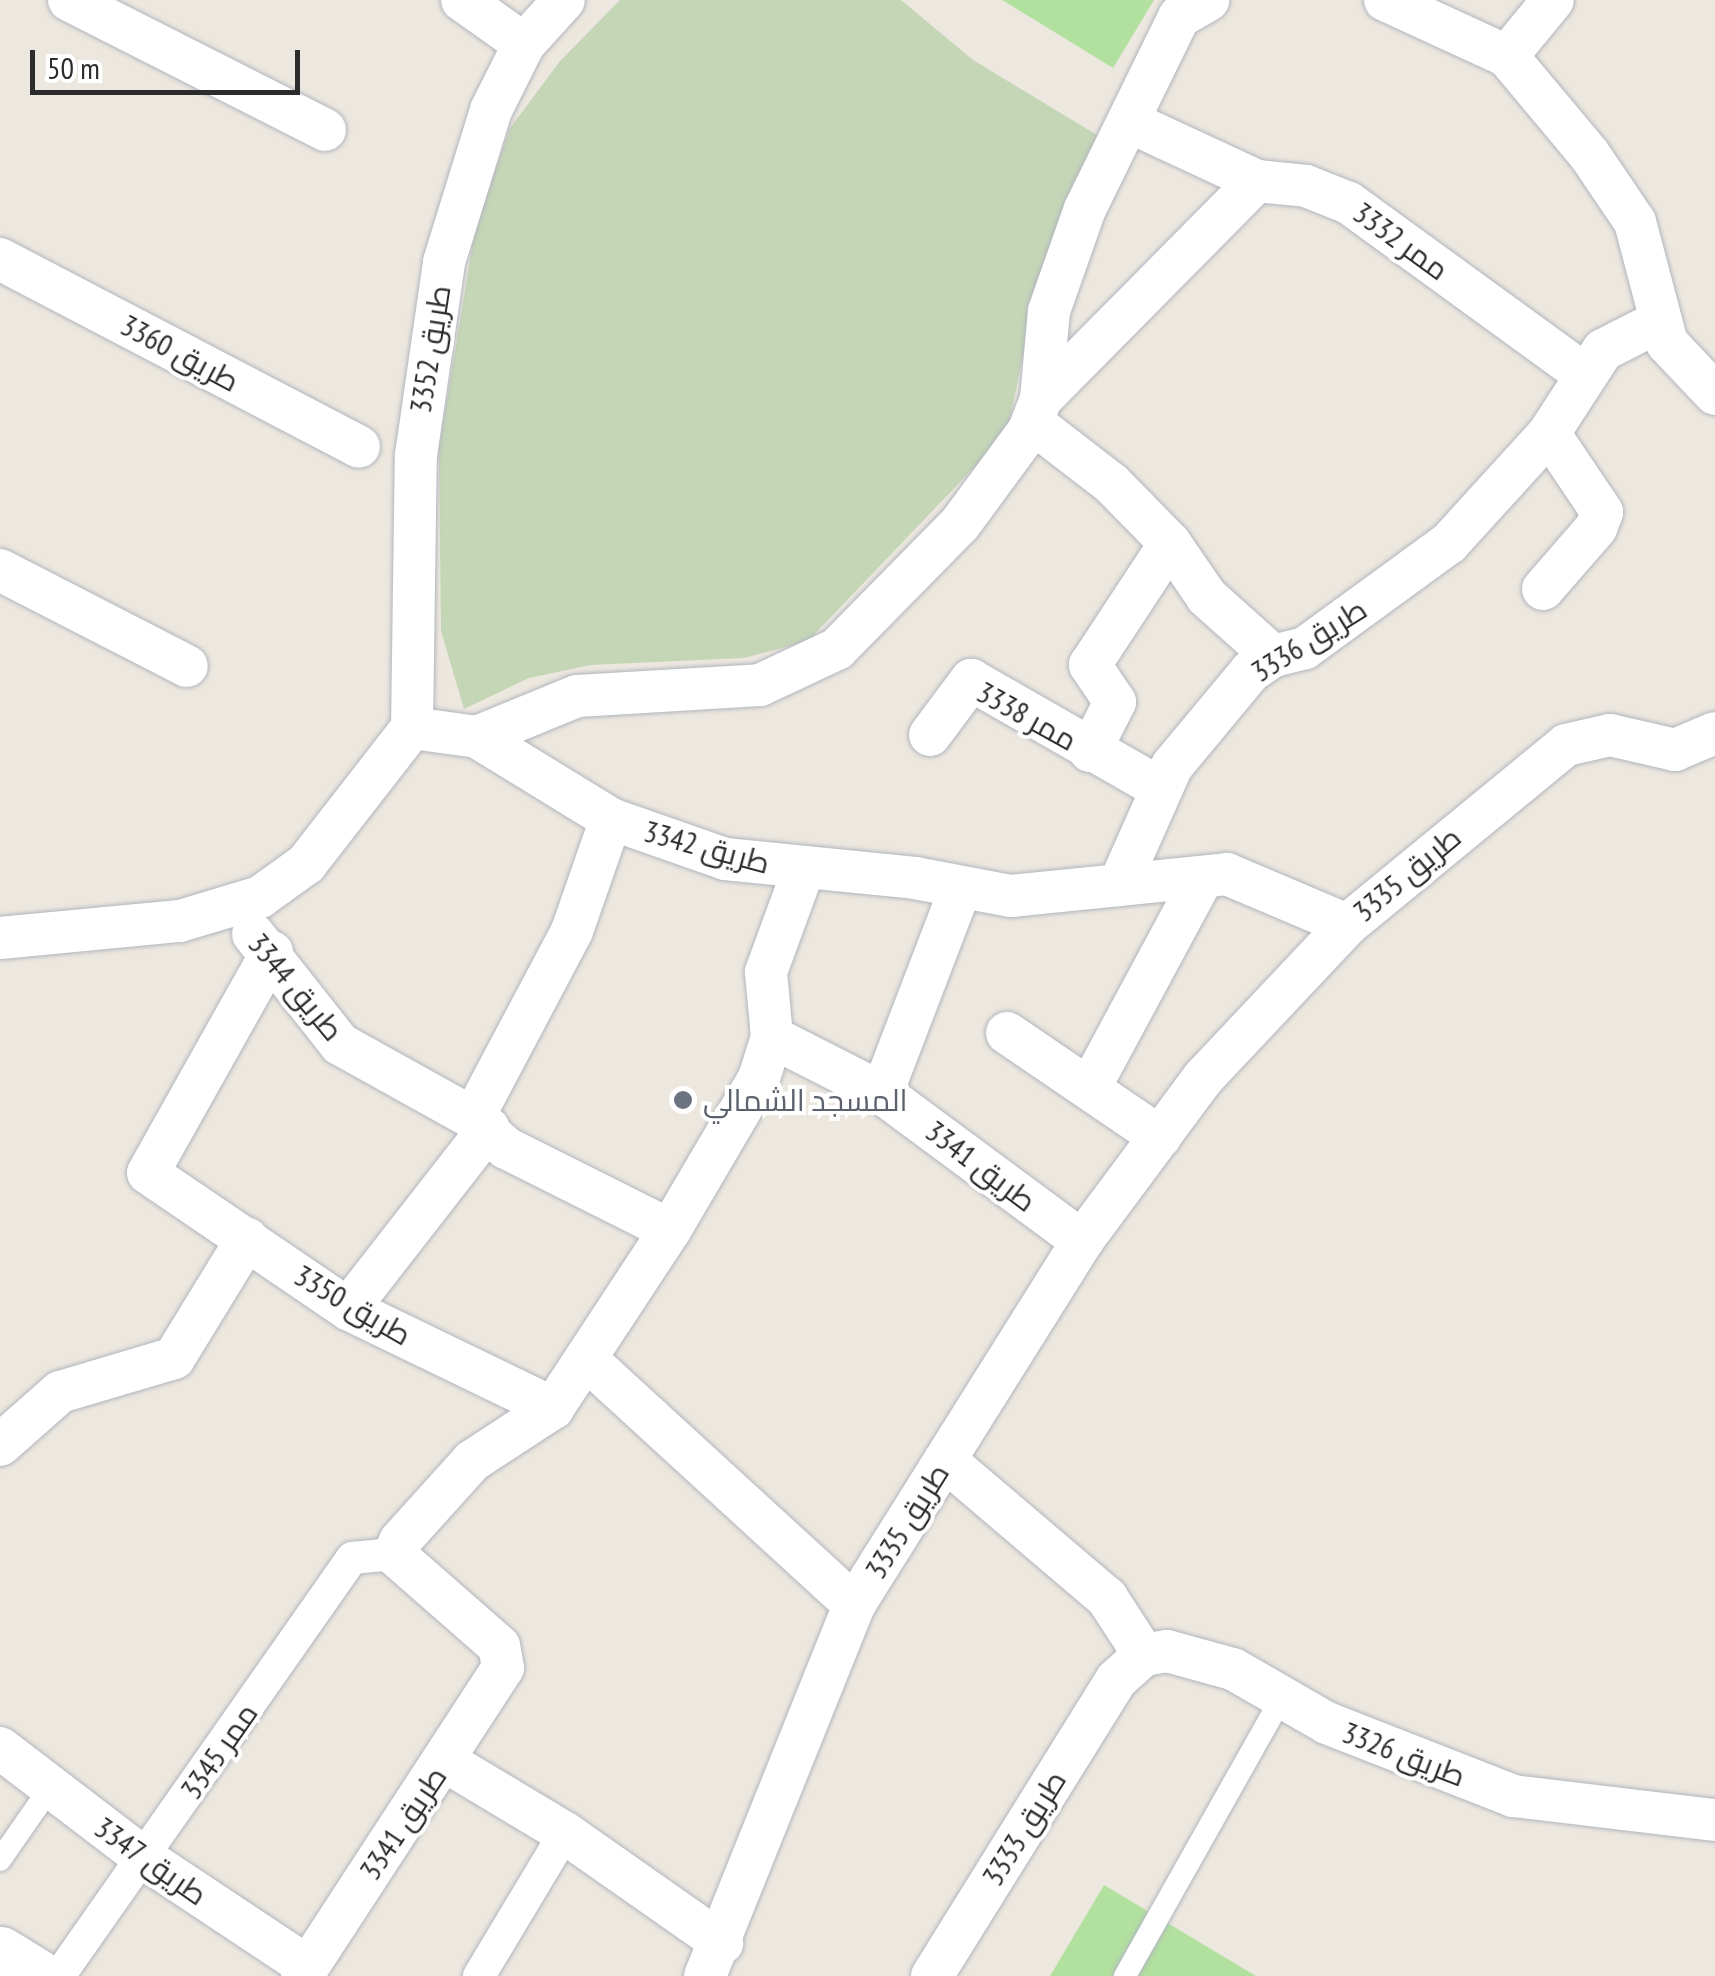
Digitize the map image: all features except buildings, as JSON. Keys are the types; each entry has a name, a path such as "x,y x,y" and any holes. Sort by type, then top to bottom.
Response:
{"street":[{"path":"69,0 325,130"},
{"path":"462,0 524,44"},
{"name":"طريق 3352","path":"412,728 420,404 444,262 491,110 524,44 564,0"},
{"path":"1208,0 1179,17 1132,123 1085,210 1049,312 1034,424 1111,484 1170,542 1207,597 1273,656"},
{"path":"1385,0 1507,56 1635,222 1666,343 1715,394"},
{"path":"1507,56 1552,0"},
{"name":"ممر 3332","path":"1132,123 1257,181 1306,186 1349,202 1584,374"},
{"path":"0,938 180,921 260,897 306,864 412,728 477,738 577,696 760,685 837,649 960,524 1035,415 1083,355 1257,181"},
{"name":"طريق 3360","path":"0,259 359,447"},
{"name":"طريق 3336","path":"1119,885 1161,790 1189,741 1273,656 1305,648 1449,543 1548,433 1584,374 1618,337 1658,322"},
{"path":"1543,588 1596,528 1602,512 1548,433"},
{"name":"ممر 3338","path":"1090,751 1115,702 1090,665 1170,542"},
{"path":"0,570 187,666"},
{"name":"ممر 3338","path":"930,735 970,680 1161,790"},
{"name":"طريق 3335","path":"713,1960 854,1605 1082,1241 1203,1078 1347,924 1512,785 1578,738 1610,735 1674,750 1715,732"},
{"name":"طريق 3342","path":"477,738 611,819 726,858 804,871 915,878 960,890 1011,896 1203,877 1247,878 1347,924"},
{"path":"348,1309 481,1123 572,931 611,819"},
{"path":"394,1554 472,1461 553,1408 670,1230 759,1078 772,1038 766,972 804,871"},
{"path":"1090,1087 1203,877"},
{"path":"882,1093 960,890"},
{"name":"طريق 3344","path":"227,909 272,952 316,1019 340,1044 481,1123 506,1148 670,1230"},
{"name":"طريق 3350","path":"272,952 148,1173 348,1309 553,1408"},
{"path":"1006,1034 1090,1087 1160,1138"},
{"name":"طريق 3341","path":"772,1038 882,1093 1082,1241"},
{"path":"0,1445 60,1392 174,1358 247,1239"},
{"name":"طريق 3335","path":"586,1359 854,1605"},
{"path":"945,1460 1107,1598 1130,1668"},
{"name":"طريق 3341","path":"305,1971 503,1668 499,1646 394,1554"},
{"name":"ممر 3345","path":"59,1976 352,1558 394,1554"},
{"name":"طريق 3326","path":"1130,1668 1167,1652 1233,1669 1327,1724 1512,1796 1715,1820"},
{"name":"طريق 3333","path":"932,1976 1130,1668"},
{"name":"طريق 3347","path":"0,1748 144,1858 305,1971"},
{"path":"444,1761 565,1833 713,1960"},
{"path":"478,1976 565,1833"},
{"path":"0,1954 36,1976"}],"lane":[{"path":"1124,1976 1282,1697"},
{"path":"0,1860 50,1788"}],"green space":[{"path":"620,0 901,0 973,60 1102,138 1034,302 1007,433 808,641 744,658 591,665 529,678 464,709 441,631 439,448 475,230 510,128 560,61"},
{"path":"1002,0 1154,0 1113,68"},
{"path":"1104,1885 1256,1976 1050,1976"}],"place":[{"name":"المسجد الشمالي","path":"683,1100"}]}
